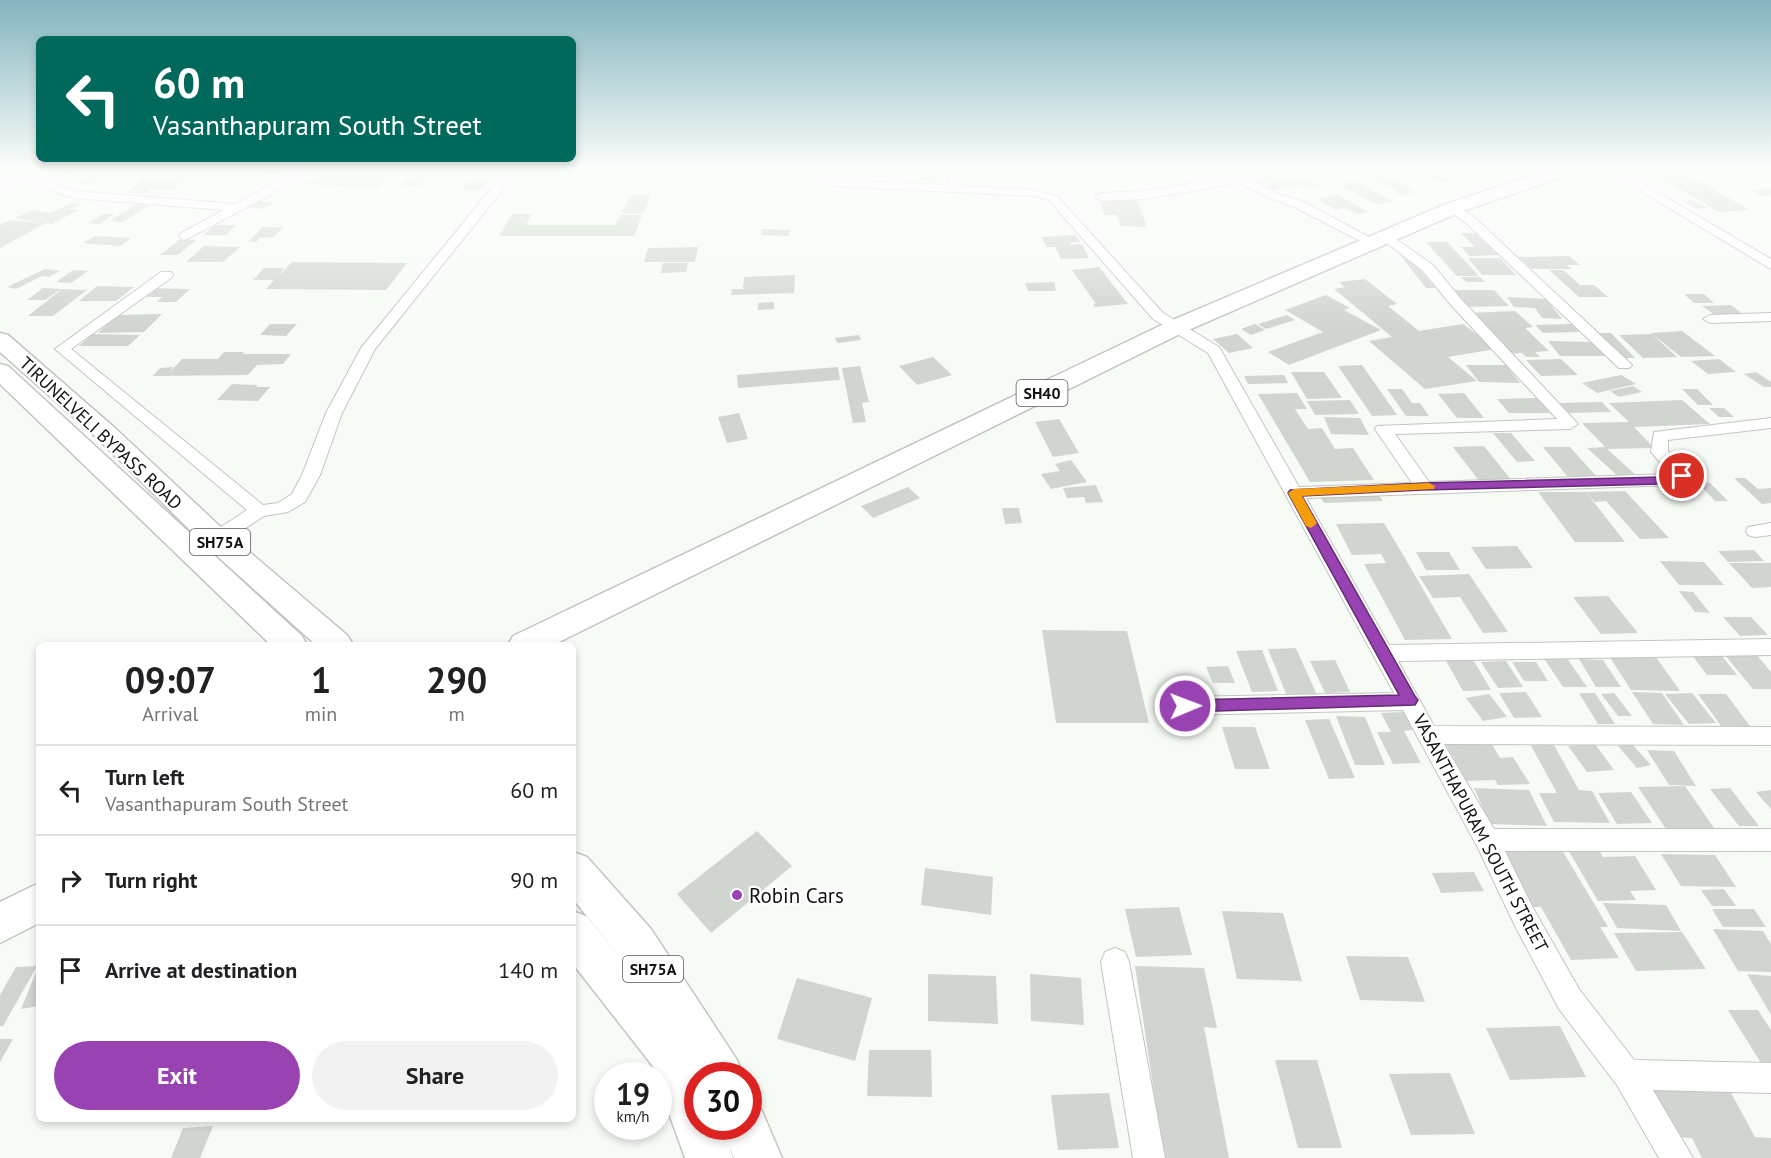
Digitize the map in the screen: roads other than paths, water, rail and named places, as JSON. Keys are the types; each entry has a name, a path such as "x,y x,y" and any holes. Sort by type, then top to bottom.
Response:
{"main road":[{"name":"SH40","path":"530,642 1176,327 1421,222"},
{"name":"TIRUNELVELI BYPASS ROAD","path":"0,340 107,434 216,539 334,642"},
{"name":"TIRUNELVELI BYPASS ROAD","path":"0,372 288,642"},
{"name":"SH75A","path":"576,873 636,943 712,1062"},
{"path":"0,923 36,904"},
{"path":"576,935 669,1051 684,1090"},
{"path":"703,1140 710,1158"},
{"path":"750,1140 758,1158"}],"street":[{"path":"185,236 211,222"},
{"path":"216,539 259,511 282,508 299,498 311,475 334,413 368,348 470,222"},
{"name":"VASANTHAPURAM SOUTH STREET","path":"1074,222 1158,316 1214,350 1410,700 1427,735 1488,840 1524,916 1569,999 1627,1075 1677,1158"},
{"path":"1340,222 1381,240 1428,268 1456,302 1570,424 1383,429 1423,486"},
{"path":"1472,222 1624,365"},
{"path":"1699,222 1771,265"},
{"path":"166,275 62,349 259,511"},
{"path":"1710,319 1771,316"},
{"path":"1294,493 1423,486 1677,479 1682,476 1659,452 1660,436 1771,423"},
{"path":"1382,653 1771,647"},
{"path":"1185,706 1410,700"},
{"path":"1427,735 1771,736"},
{"path":"1488,840 1771,840"},
{"path":"1115,962 1149,1158"},
{"path":"1627,1075 1771,1078"}],"place":[{"name":"Robin Cars","path":"737,895"}]}
